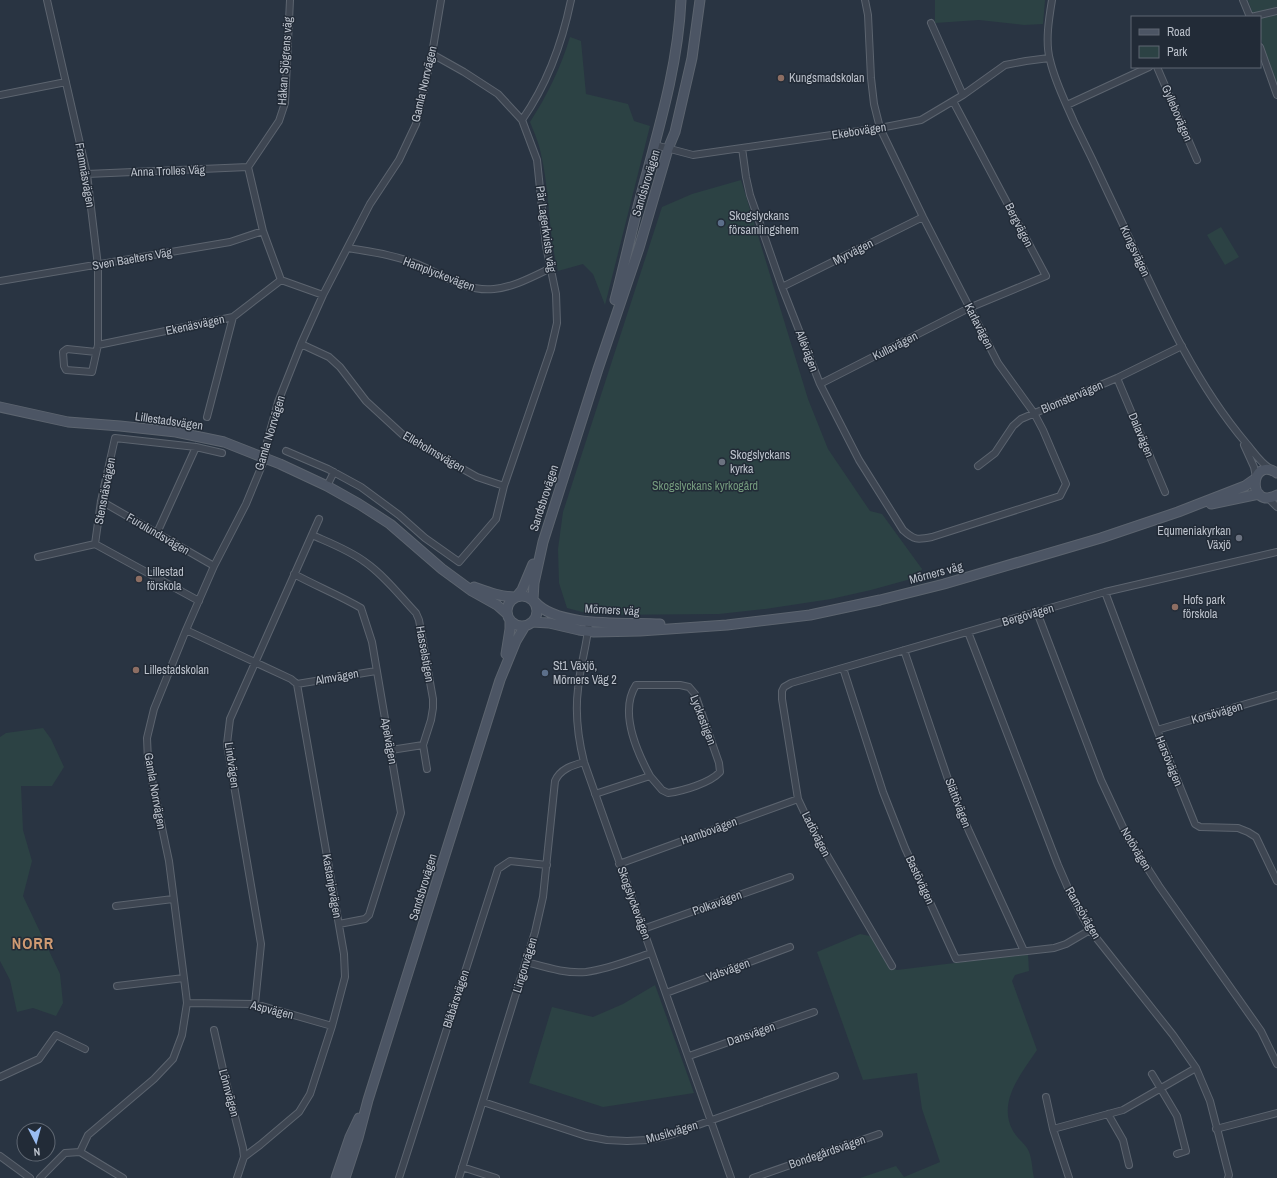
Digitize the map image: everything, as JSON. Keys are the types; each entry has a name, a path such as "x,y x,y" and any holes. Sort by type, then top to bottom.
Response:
{"main road":[{"name":"Sandsbrovägen","path":"598,369 663,116 677,45 681,0"},
{"name":"Sandsbrovägen","path":"534,601 534,583 543,542 598,369 639,248 668,149 675,132 692,58 700,0"},
{"name":"Lillestadsvägen","path":"0,407 68,422 176,432 224,442 265,458 327,486 390,524 442,569 472,591 497,605 508,617"},
{"name":"Mörners väg","path":"528,624 549,623 640,631 693,626 727,625 810,615 880,600 977,575 1100,538 1178,512 1245,486 1263,471 1276,472"},
{"path":"1256,478 1255,488 1259,494 1273,496"},
{"name":"Mörners väg","path":"1178,512 1259,494"},
{"name":"Sandsbrovägen","path":"516,596 522,590 543,542"},
{"name":"Lillestadsvägen","path":"458,580 496,594 508,597 516,596"},
{"path":"516,596 526,596 534,601 537,608 537,614 528,624 517,625 508,617 508,605 516,596"},
{"name":"Mörners väg","path":"534,601 539,608 547,612 567,618 588,627"},
{"name":"Sandsbrovägen","path":"346,1178 368,1100 500,680 509,640 508,617"},
{"name":"Sandsbrovägen","path":"500,680 516,641 528,624"},
{"name":"Sandsbrovägen","path":"336,1178 350,1137 368,1100"}],"street":[{"name":"Framnäsvägen","path":"48,0 87,174 98,266 98,345 92,372 66,370 64,366 64,352 67,349 96,352"},
{"name":"Håkan Sjögrens väg","path":"248,167 279,121 285,102 290,0"},
{"name":"Gamla Norrvägen","path":"80,1152 88,1135 154,1079 173,1058 182,1035 186,1003 184,978 168,861 148,761 147,738 154,709 214,566 246,504 265,458 267,442 278,402 301,344 323,295 370,204 399,160 416,124 432,54 440,0"},
{"path":"432,54 498,94 522,120 540,91 554,63 566,26 571,0"},
{"name":"Karlavägen","path":"865,0 868,15 871,78 874,104 880,128 923,217 998,363 1034,413 1066,484 1060,496 932,537 918,540 911,537"},
{"name":"Kungsvägen","path":"1052,0 1048,32 1049,58 1067,105 1182,346 1205,388 1262,462 1276,472"},
{"path":"1243,0 1250,16"},
{"path":"1254,16 1277,11"},
{"path":"930,23 963,94"},
{"path":"1261,50 1277,95"},
{"name":"Ekebovägen","path":"655,145 693,155 880,128 921,120 953,101 1005,65 1049,58"},
{"path":"1067,105 1147,68"},
{"name":"Gyllebovägen","path":"1157,68 1197,160"},
{"path":"0,95 66,82"},
{"name":"Bergvägen","path":"953,101 1046,276 969,308"},
{"name":"Pär Lagerkvists väg","path":"334,472 361,487 399,515 425,538 459,562 496,519 504,486 551,349 557,323 556,294 546,246 537,160 522,120"},
{"name":"Allévägen","path":"742,148 750,195 782,287 820,384 859,460 903,530 911,537"},
{"path":"248,167 263,231 281,280 323,295"},
{"name":"Anna Trolles Väg","path":"87,174 248,167"},
{"name":"Myrvägen","path":"782,287 923,217"},
{"name":"Sven Baelters Väg","path":"0,281 98,266 230,242 263,231"},
{"name":"Hamplyckevägen","path":"348,248 384,254 416,263 449,280 471,289 493,290 512,286 551,268"},
{"name":"Ekenäsvägen","path":"98,345 232,317 281,280"},
{"name":"Kullavägen","path":"820,384 969,308"},
{"path":"207,417 232,317"},
{"name":"Elleholmsvägen","path":"301,344 329,357 340,367 366,401 403,435 477,477 504,486"},
{"name":"Blomstervägen","path":"978,466 995,453 1013,426 1021,419 1117,378 1182,346"},
{"name":"Dalavägen","path":"1117,378 1165,492"},
{"name":"Kungsvägen","path":"1239,434 1250,456 1256,478"},
{"name":"Lillestadsvägen","path":"115,438 196,447 222,454"},
{"name":"Stensnäsvägen","path":"95,544 101,501 115,438"},
{"path":"157,533 196,447"},
{"path":"286,451 334,472 327,486"},
{"path":"1273,496 1277,507"},
{"name":"Furulundsvägen","path":"101,501 214,566"},
{"name":"Lindvägen","path":"255,1004 261,944 227,744 230,719 319,519"},
{"name":"Hasselstigen","path":"312,535 348,551 365,562 383,578 416,613 419,620 433,699 431,720 423,746"},
{"path":"38,557 95,544 199,601"},
{"name":"Bergövägen","path":"782,689 791,683 1105,592 1277,552"},
{"name":"Apelvägen","path":"294,574 316,586 342,597 361,608 372,642 401,814 369,915 365,919 339,924"},
{"name":"Harsövägen","path":"1105,592 1157,730 1195,824 1200,827 1238,828 1256,837 1277,881"},
{"name":"Notövägen","path":"1037,612 1100,780 1128,838 1159,886 1261,1031 1277,1064"},
{"name":"Skogslyckevägen","path":"588,627 576,708 578,732 584,762 731,1178"},
{"path":"186,630 255,661 291,679 297,684"},
{"name":"Ramsövägen","path":"968,632 1058,866 1071,895 1090,930 1174,1035 1196,1068 1210,1101 1228,1177"},
{"name":"Slättövägen","path":"904,650 952,791 1024,951"},
{"name":"Bastövägen","path":"843,668 886,799 905,848 956,959 1054,948 1066,944 1090,930"},
{"name":"Almvägen","path":"297,684 376,670"},
{"name":"Kastanjevägen","path":"244,1157 260,1146 299,1112 310,1094 332,1026 345,977 344,954 297,684"},
{"name":"Lyckestigen","path":"636,685 680,685 689,687 695,694 719,763 720,772 715,778 678,792 668,793 662,790 650,776 640,758 635,743 629,714 632,693 636,685"},
{"name":"Ladövägen","path":"782,689 782,700 798,799 818,839 892,966"},
{"name":"Korsövägen","path":"1157,730 1277,695"},
{"path":"391,750 423,746 427,769"},
{"name":"Lingonvägen","path":"459,1178 535,932 543,897 555,781 557,776 566,769 584,762"},
{"path":"595,794 650,776"},
{"name":"Hambovägen","path":"619,864 798,799"},
{"name":"Blåbärsvägen","path":"399,1178 498,869 510,861 546,865"},
{"name":"Polkavägen","path":"644,929 790,877"},
{"path":"116,906 173,899"},
{"name":"Valsvägen","path":"666,993 790,947"},
{"path":"526,962 556,970 585,972 608,968 651,953"},
{"path":"117,986 184,978"},
{"name":"Aspvägen","path":"186,1003 255,1004 332,1026"},
{"name":"Dansvägen","path":"689,1056 814,1012"},
{"name":"Lönnvägen","path":"214,1030 244,1157"},
{"path":"0,1077 39,1059 56,1035 86,1049"},
{"path":"1053,1129 1123,1110 1196,1068"},
{"path":"1152,1074 1176,1116 1186,1151 1177,1154"},
{"name":"Musikvägen","path":"483,1102 586,1136 627,1142 648,1140 670,1134 835,1076"},
{"path":"1046,1097 1053,1129 1068,1178"},
{"path":"1216,1129 1277,1113"},
{"path":"1108,1114 1123,1140 1129,1165"},
{"name":"Bondegårdsvägen","path":"753,1178 879,1134"},
{"path":"40,1178 65,1153 80,1152 123,1178"},
{"path":"237,1178 244,1157"},
{"path":"1,1158 30,1178"},
{"path":"462,1167 496,1178"}],"green space":[{"path":"935,0 1045,0 1043,24 1024,25 979,20 935,23"},
{"path":"1248,0 1277,0 1277,86 1261,39 1261,16 1254,16"},
{"path":"570,37 581,41 586,94 628,104 634,121 650,126 605,305 593,274 583,264 558,271 552,242 544,169 539,146 530,122 553,81"},
{"name":"Skogslyckans kyrkogård","path":"741,180 808,399 828,449 870,511 882,514 922,569 918,577 871,590 831,599 765,609 719,614 596,615 567,608 559,583 558,549 563,512 662,207 692,194"},
{"path":"1221,227 1239,257 1225,265 1207,235"},
{"path":"43,728 51,739 64,767 52,786 21,786 23,830 32,861 23,896 60,974 63,1003 56,1016 33,1008 17,1012 10,980 0,961 0,737 6,733"},
{"path":"860,934 870,936 887,965 897,970 1028,954 1029,971 1015,975 1012,981 1037,1050 1013,1089 1009,1099 1008,1109 1009,1120 1013,1131 1029,1151 1034,1178 860,1178 896,1166 904,1177 940,1162 922,1109 917,1073 863,1080 817,952"},
{"path":"655,985 694,1093 603,1107 529,1083 552,1007 593,1017 623,1004"}],"place":[{"name":"Kungsmadskolan","path":"781,78"},
{"name":"Skogslyckans församlingshem","path":"721,223"},
{"name":"Skogslyckans kyrka","path":"722,462"},
{"name":"Equmeniakyrkan Växjö","path":"1239,538"},
{"name":"Lillestad förskola","path":"139,579"},
{"name":"Hofs park förskola","path":"1175,607"},
{"name":"Lillestadskolan","path":"136,670"},
{"name":"St1 Växjö, Mörners Väg 2","path":"545,673"}],"district":[{"name":"NORR","path":"33,943"}]}
